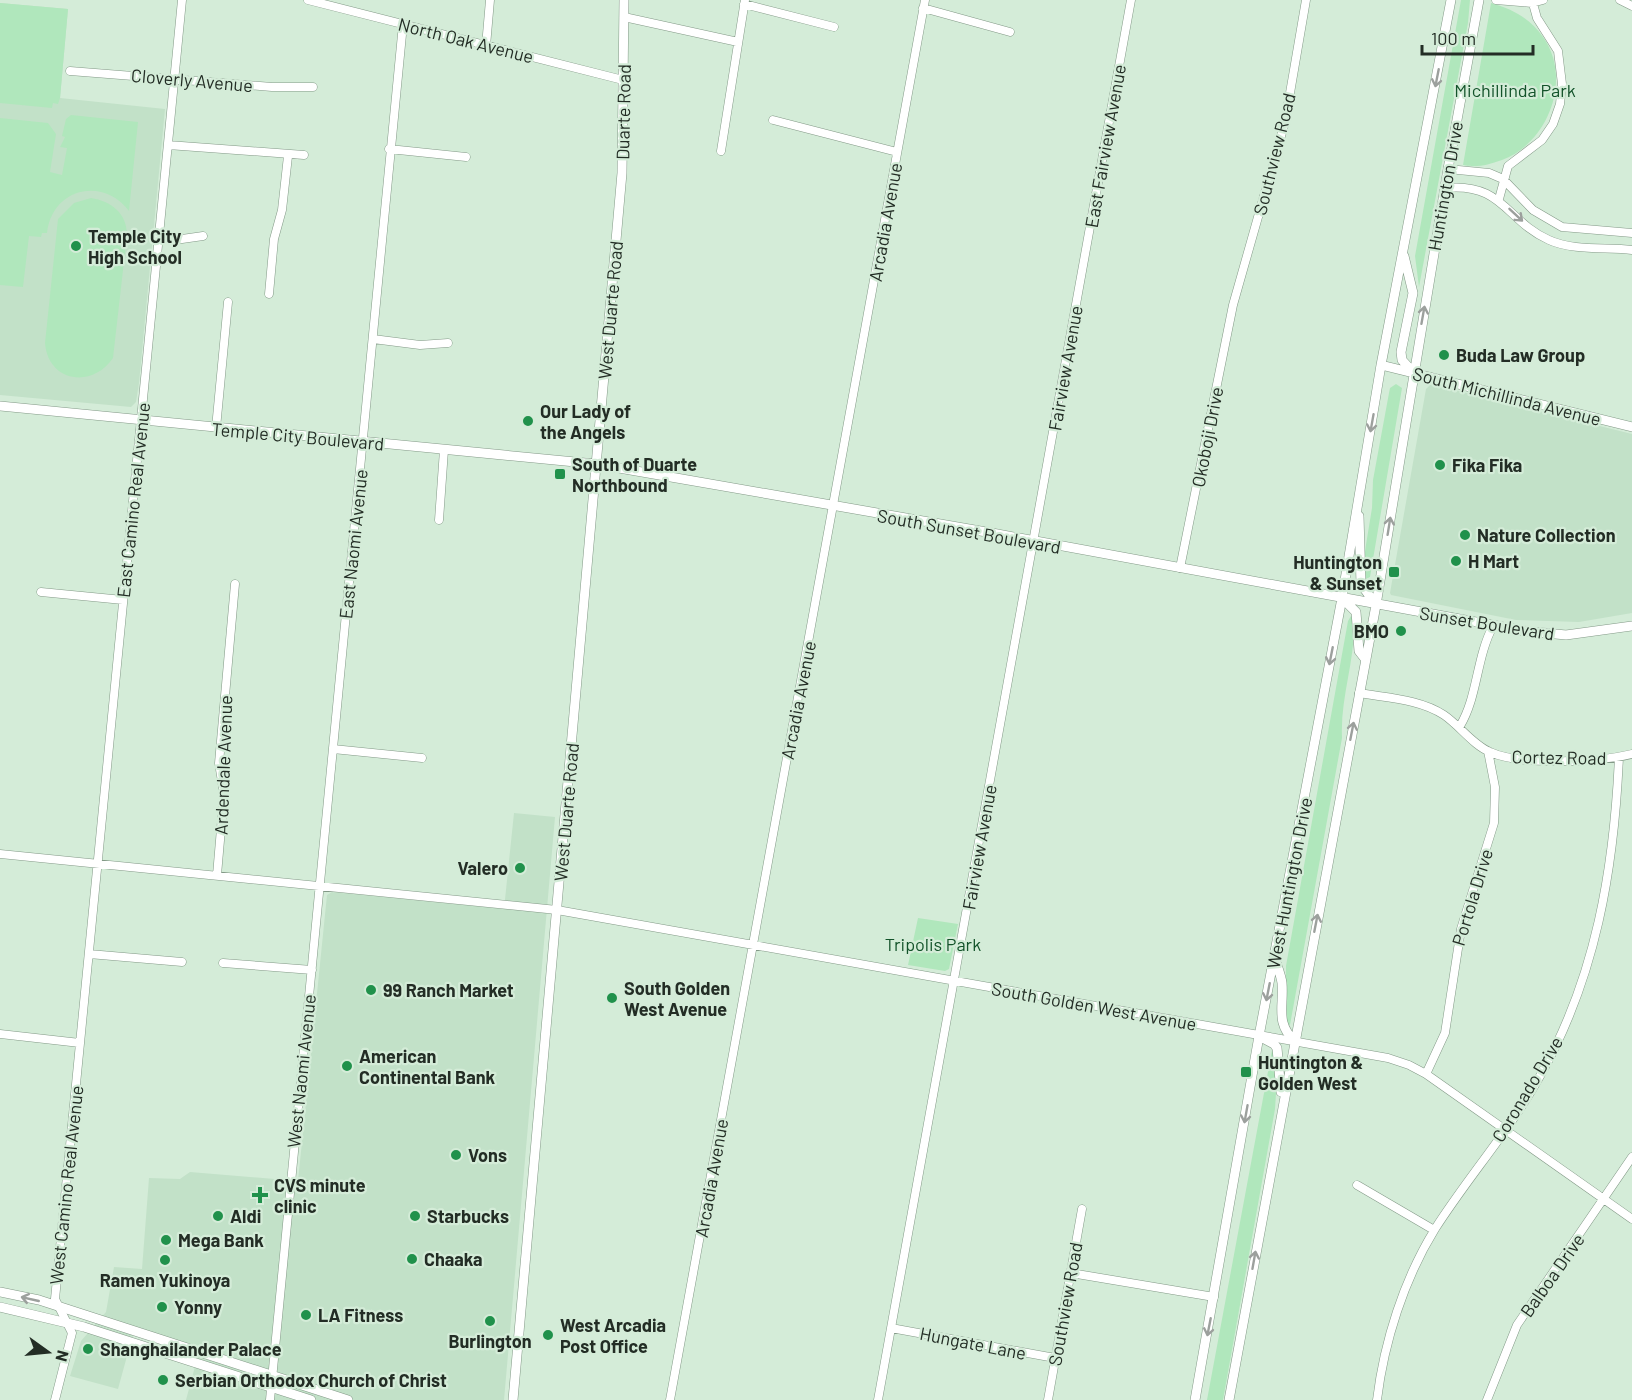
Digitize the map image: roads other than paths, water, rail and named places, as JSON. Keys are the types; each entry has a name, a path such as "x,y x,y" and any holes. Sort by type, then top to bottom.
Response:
{"main road":[{"name":"Duarte Road","path":"618,224 624,126 624,0"},
{"name":"Huntington Drive","path":"1381,365 1451,0"},
{"name":"Huntington Drive","path":"1413,373 1479,0"},
{"name":"West Duarte Road","path":"513,1400 618,224"},
{"path":"1403,254 1413,293 1401,352 1405,365 1413,373"},
{"name":"South Michillinda Avenue","path":"1381,365 1632,427"},
{"name":"West Huntington Drive","path":"1195,1400 1259,1036 1342,598 1381,365"},
{"name":"West Huntington Drive","path":"1229,1400 1282,1101 1376,605 1413,373"},
{"name":"Temple City Boulevard","path":"0,406 596,464"},
{"name":"South Sunset Boulevard","path":"596,464 1342,598"},
{"path":"1357,508 1361,530 1361,584 1376,605"},
{"path":"1342,598 1356,612 1359,651 1366,660"},
{"name":"Sunset Boulevard","path":"1342,598 1493,626 1566,635 1632,626"},
{"path":"1274,957 1282,982 1284,1032 1295,1042"},
{"path":"1259,1036 1275,1044 1277,1048 1282,1101"},
{"path":"0,1292 60,1308 348,1400"},
{"path":"0,1307 67,1322 311,1400"}],"street":[{"name":"East Camino Real Avenue","path":"84,999 182,0"},
{"name":"North Oak Avenue","path":"308,0 623,80"},
{"path":"486,46 490,0"},
{"name":"East Fairview Avenue","path":"1078,293 1131,0"},
{"name":"Southview Road","path":"1233,305 1285,122 1306,0"},
{"path":"1496,0 1532,2 1543,0"},
{"path":"1620,0 1632,6"},
{"path":"722,150 745,2 834,27"},
{"path":"1499,200 1508,166 1542,140 1553,124 1560,104 1562,84 1558,51 1537,18 1532,2"},
{"path":"924,4 1010,32"},
{"name":"Arcadia Avenue","path":"670,1400 924,4"},
{"path":"624,17 738,42"},
{"name":"East Naomi Avenue","path":"320,885 364,441 389,149 403,24"},
{"name":"Cloverly Avenue","path":"70,71 272,87 313,87"},
{"path":"773,120 897,152"},
{"path":"168,145 288,156 304,155"},
{"path":"389,149 466,158"},
{"path":"269,294 274,238 282,210 288,156"},
{"path":"1448,169 1488,173 1503,179 1544,218 1562,227 1632,232"},
{"path":"1445,188 1470,188 1499,200 1527,226 1550,241 1632,250"},
{"path":"1592,246 1595,231"},
{"path":"159,237 182,239 203,236"},
{"name":"Fairview Avenue","path":"878,1400 1078,293"},
{"path":"216,428 228,302"},
{"name":"Okoboji Drive","path":"1180,568 1233,305"},
{"path":"373,339 420,345 448,343"},
{"path":"439,520 444,450"},
{"name":"Ardendale Avenue","path":"217,875 224,794 219,763 235,584"},
{"path":"41,592 123,600"},
{"path":"1460,726 1470,707 1476,673 1493,626"},
{"name":"Cortez Road","path":"1359,693 1426,706 1460,726 1488,752 1537,760 1619,757 1632,754"},
{"path":"333,749 422,758"},
{"name":"Portola Drive","path":"1425,1074 1445,1032 1461,929 1494,823 1495,787 1488,752"},
{"name":"Coronado Drive","path":"1377,1400 1380,1373 1401,1300 1434,1230 1539,1078 1554,1049 1593,949 1613,853 1619,757"},
{"name":"South Golden West Avenue","path":"0,854 557,910 1388,1058 1425,1074 1632,1219"},
{"name":"West Naomi Avenue","path":"270,1400 320,885"},
{"path":"89,954 182,962"},
{"path":"223,963 312,970"},
{"name":"West Camino Real Avenue","path":"56,1400 72,1333 55,1299 84,999"},
{"path":"0,1034 80,1043"},
{"name":"Balboa Drive","path":"1487,1400 1517,1325 1606,1199 1632,1157"},
{"path":"1357,1185 1434,1230"},
{"name":"Southview Road","path":"1048,1400 1082,1209"},
{"path":"1071,1273 1214,1297"},
{"name":"Hungate Lane","path":"891,1328 1054,1358"}],"place":[{"name":"Temple City High School","path":"76,246"},
{"name":"Buda Law Group","path":"1444,355"},
{"name":"Our Lady of the Angels","path":"528,421"},
{"name":"Fika Fika","path":"1440,465"},
{"name":"South of Duarte Northbound","path":"560,474"},
{"name":"Nature Collection","path":"1465,535"},
{"name":"H Mart","path":"1456,561"},
{"name":"Huntington & Sunset","path":"1394,572"},
{"name":"BMO","path":"1401,631"},
{"name":"Valero","path":"520,868"},
{"name":"99 Ranch Market","path":"371,990"},
{"name":"South Golden West Avenue","path":"612,998"},
{"name":"American Continental Bank","path":"347,1066"},
{"name":"Huntington & Golden West","path":"1246,1072"},
{"name":"Vons","path":"456,1155"},
{"name":"CVS minute clinic","path":"260,1195"},
{"name":"Aldi","path":"218,1216"},
{"name":"Starbucks","path":"415,1216"},
{"name":"Mega Bank","path":"166,1240"},
{"name":"Chaaka","path":"412,1259"},
{"name":"Ramen Yukinoya","path":"165,1260"},
{"name":"Yonny","path":"162,1307"},
{"name":"LA Fitness","path":"306,1315"},
{"name":"Burlington","path":"490,1321"},
{"name":"West Arcadia Post Office","path":"548,1335"},
{"name":"Shanghailander Palace","path":"88,1349"},
{"name":"Serbian Orthodox Church of Christ","path":"163,1380"}],"park label":[{"name":"Michillinda Park","path":"1515,90"},
{"name":"Tripolis Park","path":"933,944"}]}
